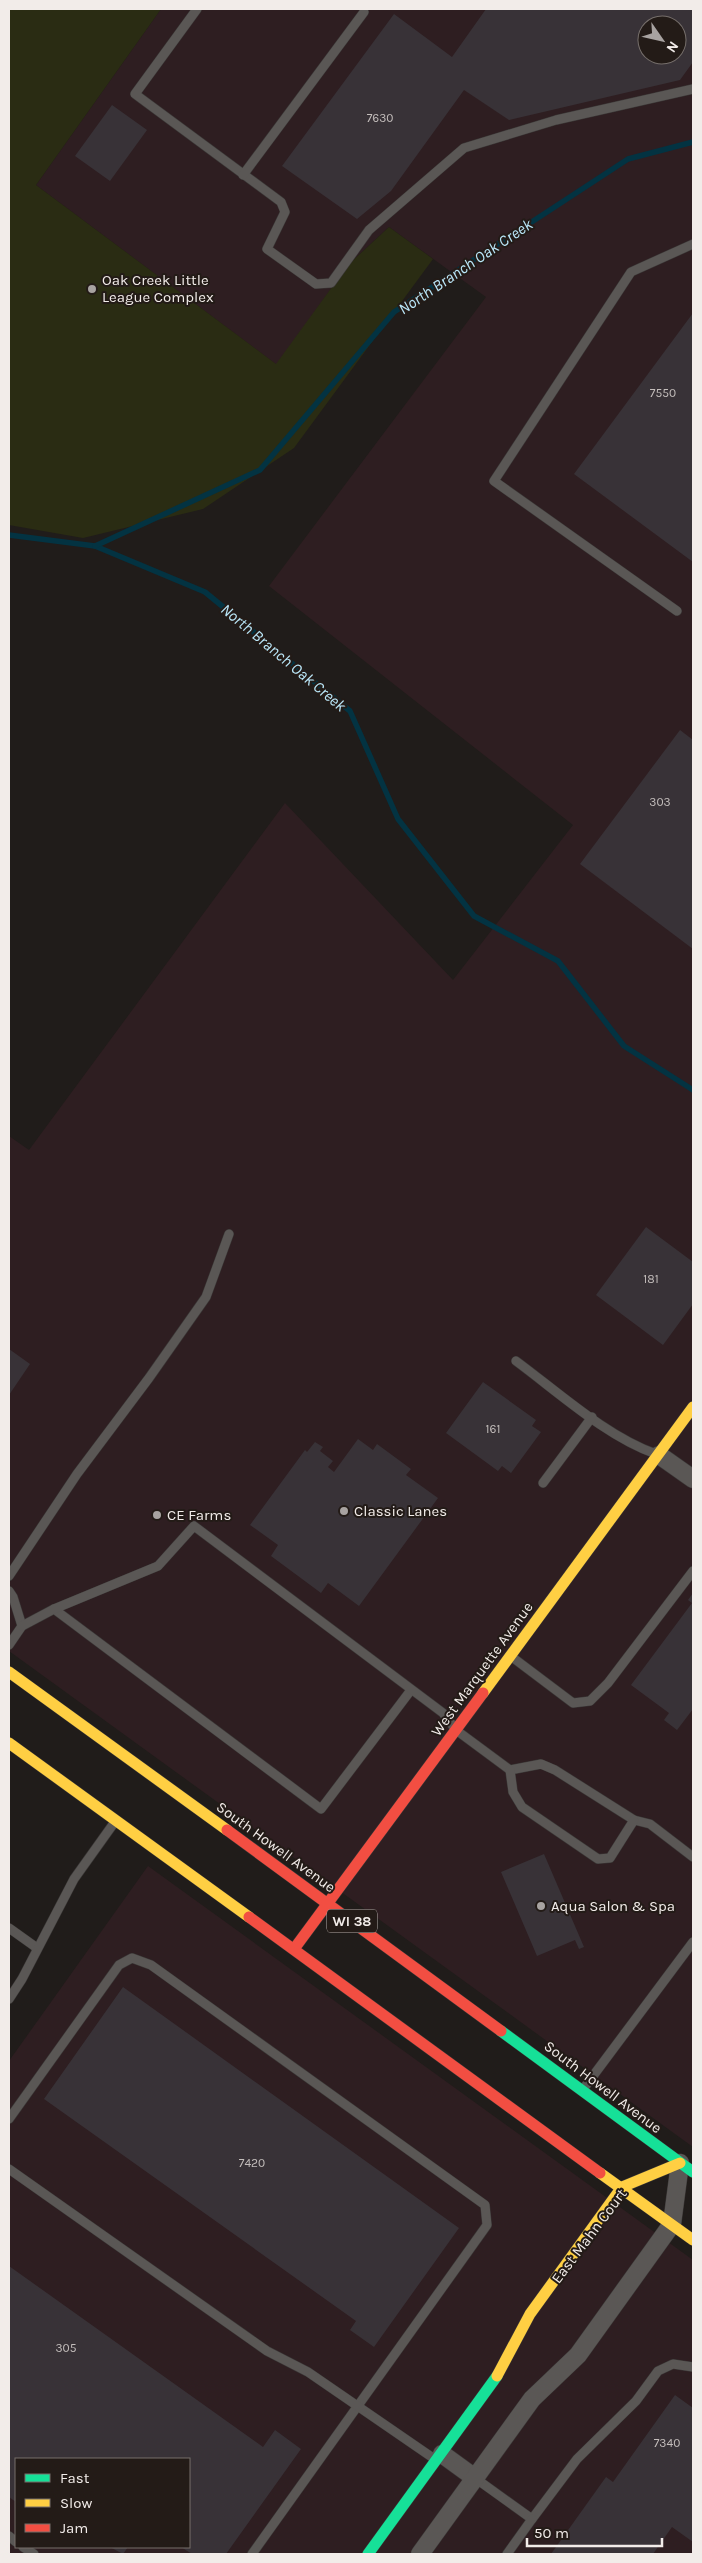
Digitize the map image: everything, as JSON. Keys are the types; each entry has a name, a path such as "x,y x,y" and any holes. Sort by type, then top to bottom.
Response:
{"main road":[{"name":"West Marquette Avenue","path":"294,1949 693,1407"},
{"name":"South Howell Avenue","path":"9,1672 328,1903 687,2168"},
{"path":"9,1742 693,2240"},
{"name":"East Mahn Court","path":"368,2554 440,2458 497,2376 530,2314 622,2187 687,2168"}],"street":[{"path":"659,1454 693,1479"},
{"path":"420,2554 532,2400 578,2356 672,2224 687,2168"},
{"path":"440,2458 475,2478"}],"lane":[{"path":"197,9 135,94 281,202 286,212 267,249 316,284 331,283 369,230 464,148 556,120 693,88"},
{"path":"244,175 364,12"},
{"path":"677,611 494,481 631,272 693,244"},
{"path":"9,1576 77,1474 149,1378 206,1297 228,1234"},
{"path":"516,1361 638,1448 659,1454"},
{"path":"543,1483 592,1417"},
{"path":"9,1645 22,1626 54,1609 158,1566 194,1526 443,1713 456,1730 510,1770 513,1792 522,1807 598,1859 610,1858 634,1820"},
{"path":"510,1655 573,1703 590,1701 608,1683 693,1571"},
{"path":"9,1591 13,1597 22,1626"},
{"path":"54,1609 321,1809 411,1690"},
{"path":"510,1770 542,1764 634,1820 650,1824 693,1857"},
{"path":"9,1999 22,1979 74,1879 116,1820"},
{"path":"9,1928 37,1948"},
{"path":"582,2090 693,1942"},
{"path":"9,2119 119,1965 132,1958 151,1964 485,2205 487,2225 252,2554"},
{"path":"9,2169 267,2351 308,2372 357,2406 440,2458"},
{"path":"507,2554 577,2459 636,2401 658,2371 673,2364 693,2367"},
{"path":"475,2478 532,2519"}],"shaded area":[{"path":"161,9 693,9 693,2147 9,1651 9,1136 29,1150 285,803 453,980 573,825 269,586 486,297 389,227 348,265 277,365 36,185"},
{"path":"148,1866 693,2260 693,2554 9,2554 9,2061"}],"green space":[{"name":"Oak Creek Little League Complex","path":"9,9 161,9 36,185 276,364 348,265 389,227 433,259 294,448 203,509 83,538 9,525"}],"building":[{"path":"486,9 693,9 693,62 680,80 509,120 464,90 391,191 357,219 282,166 394,14 452,57"},
{"path":"112,105 147,130 110,181 75,156"},
{"path":"693,313 693,562 574,474"},
{"path":"680,730 693,740 693,949 580,864"},
{"path":"646,1227 693,1262 693,1304 663,1345 596,1295"},
{"path":"9,1349 30,1364 9,1395"},
{"path":"483,1382 536,1420 532,1426 541,1432 511,1473 502,1466 498,1471 446,1433"},
{"name":"Classic Lanes","path":"358,1439 373,1450 377,1444 411,1469 406,1475 438,1498 359,1606 328,1583 321,1593 271,1556 278,1545 250,1525 305,1450 307,1452 315,1442 323,1447 320,1451 333,1461 328,1467 334,1472"},
{"path":"693,1593 693,1709 677,1730 664,1720 669,1713 631,1685 692,1603 688,1600"},
{"name":"Aqua Salon & Spa","path":"544,1854 584,1947 579,1949 575,1940 537,1956 501,1872"},
{"path":"123,1987 459,2228 374,2347 350,2330 356,2321 44,2099"},
{"path":"9,2266 263,2447 275,2430 301,2449 226,2554 192,2554 183,2548 190,2548 190,2458 15,2458 15,2501 9,2497"},
{"path":"675,2395 693,2408 693,2542 672,2527 653,2554 551,2554 606,2477 613,2482"},
{"path":"112,2548 127,2548 123,2554"}],"waterway":[{"name":"North Branch Oak Creek","path":"95,546 260,470 394,312 628,159 693,142"},
{"name":"North Branch Oak Creek","path":"9,535 95,546 205,592 350,711 398,819 474,916 558,961 624,1046 693,1090"}],"traffic: fast":[{"path":"501,2031 693,2172"},
{"path":"368,2554 497,2376"}],"traffic: slow":[{"path":"483,1693 693,1407"},
{"path":"9,1672 227,1830"},
{"path":"9,1743 249,1917"},
{"path":"497,2376 530,2314 622,2187 680,2163"},
{"path":"600,2173 693,2240"}],"traffic: jam":[{"path":"294,1949 483,1693"},
{"path":"227,1830 501,2031"},
{"path":"249,1917 600,2173"}],"place":[{"name":"Oak Creek Little League Complex","path":"92,289"},
{"name":"Classic Lanes","path":"344,1511"},
{"name":"CE Farms","path":"157,1515"},
{"name":"Aqua Salon & Spa","path":"541,1906"}]}
